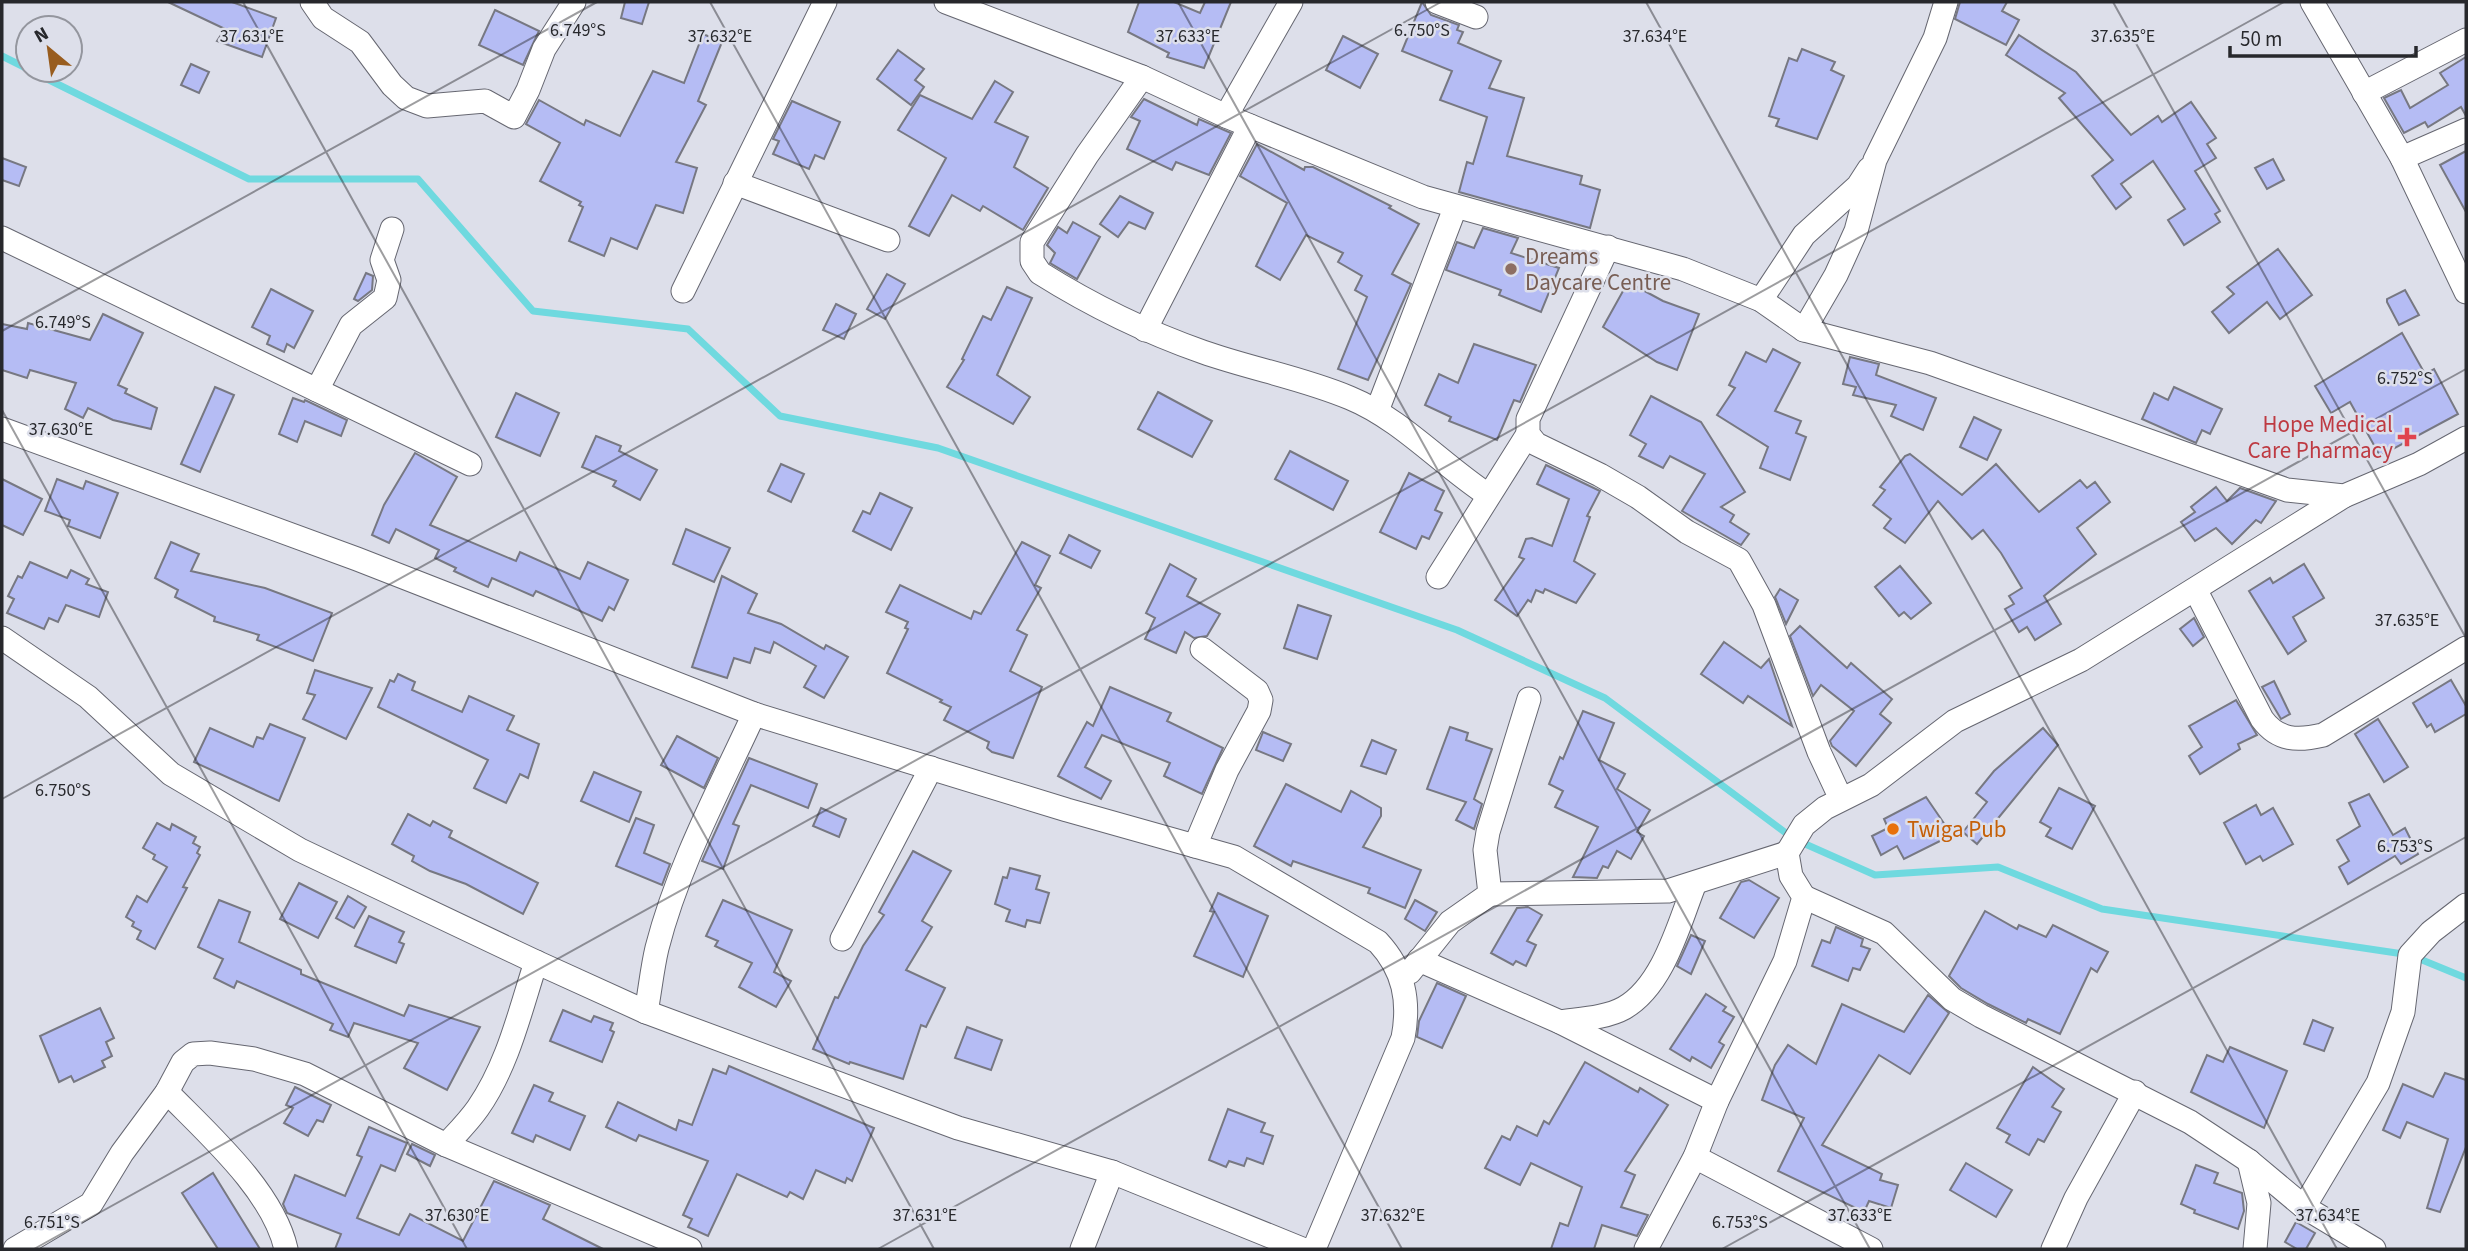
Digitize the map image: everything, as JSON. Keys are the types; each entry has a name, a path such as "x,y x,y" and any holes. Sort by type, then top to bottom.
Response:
{"street":[{"path":"312,2 323,18 360,41 386,78 406,98 427,106 485,101 514,117 544,49 574,2"},
{"path":"683,291 825,2"},
{"path":"946,2 1142,77 1226,116 1455,208 1684,269 1761,300 1804,330 1930,363 2287,490 2344,496"},
{"path":"1226,116 1291,2"},
{"path":"1437,2 1476,17"},
{"path":"1761,300 1804,235 1858,186 1875,160 1935,38 1946,2"},
{"path":"2312,2 2402,158 2466,292"},
{"path":"2364,93 2466,40"},
{"path":"1142,77 1087,155 1032,242 1030,252 1040,273 1145,330 1203,352 1350,398 1377,411 1488,495"},
{"path":"1145,330 1250,126"},
{"path":"2402,158 2466,130"},
{"path":"1804,330 1836,275 1856,231 1875,160"},
{"path":"735,183 888,240"},
{"path":"1377,411 1455,208"},
{"path":"317,390 351,325 385,299 389,280 382,260 392,229"},
{"path":"2,238 470,464"},
{"path":"1438,578 1528,434 1528,419 1608,247"},
{"path":"2,429 357,559 754,714 1234,857 1378,942 1393,959 1403,983 1408,1013 1403,1038 1314,1249"},
{"path":"1528,434 1535,444 1600,475 1638,497 1687,532 1739,560 1764,605 1814,739 1841,799"},
{"path":"1403,983 1450,922 1490,894 1647,894 1695,883 1787,853 1804,825 1841,799 1871,785 1955,722 2081,660 2196,591 2344,496 2419,464 2466,438"},
{"path":"2196,591 2262,719 2270,730 2287,738 2304,740 2323,735 2466,648"},
{"path":"2,638 88,698 171,774 300,850 536,962 646,1012 958,1129 1112,1172 1302,1249"},
{"path":"1195,846 1227,771 1259,711 1261,700 1257,691 1202,649"},
{"path":"1490,894 1485,850 1488,832 1529,699"},
{"path":"646,1012 657,949 678,884 754,714"},
{"path":"842,939 931,768"},
{"path":"1787,853 1791,876 1804,897 1884,933 1952,999 2189,1122 2249,1161 2304,1207 2374,1249"},
{"path":"1560,1022 1610,1014 1623,1009 1638,996 1667,953 1695,883"},
{"path":"1646,1249 1695,1157 1717,1101 1785,961 1804,897"},
{"path":"2304,1207 2378,1083 2403,1012 2410,955 2431,932 2466,905"},
{"path":"1419,960 1560,1022 1717,1101"},
{"path":"446,1145 477,1110 491,1088 503,1062 536,962"},
{"path":"15,1249 90,1204 122,1153 167,1092 183,1062 193,1054 210,1052 254,1059 305,1074 446,1145 690,1249"},
{"path":"167,1092 218,1144 266,1203 276,1220 286,1249"},
{"path":"2053,1249 2076,1198 2135,1092"},
{"path":"1695,1157 1871,1249"},
{"path":"2249,1161 2259,1203 2255,1249"},
{"path":"1082,1249 1112,1172"}],"building":[{"path":"168,2 232,2 276,18 262,57 217,41 225,29"},
{"path":"625,2 649,2 642,24 621,18"},
{"path":"1139,2 1174,2 1200,13 1205,2 1231,2 1204,68 1167,57 1169,53 1128,32"},
{"path":"1422,2 1431,15 1459,25 1457,30 1463,32 1458,43 1501,61 1489,88 1524,98 1507,156 1582,176 1580,184 1600,190 1590,228 1459,192 1467,162 1473,164 1487,117 1440,100 1452,71 1402,51"},
{"path":"1960,2 2007,2 2002,11 2019,20 2006,45 1955,19"},
{"path":"495,10 539,31 523,65 479,45"},
{"path":"703,34 722,42 698,101 706,105 676,162 697,168 683,213 656,205 637,249 611,238 604,256 569,241 583,207 579,205 581,202 540,181 560,143 526,124 539,100 584,125 586,120 620,136 653,71 684,83"},
{"path":"2019,35 2076,72 2131,135 2158,116 2162,122 2191,102 2216,138 2207,144 2216,158 2195,171 2220,211 2215,214 2220,222 2184,245 2168,220 2185,209 2153,161 2121,184 2131,197 2116,209 2092,176 2113,160 2059,98 2065,93 2006,55"},
{"path":"1343,36 1378,54 1360,88 1326,70"},
{"path":"1802,49 1835,62 1831,70 1844,76 1817,139 1776,126 1779,119 1769,116 1789,58 1797,61"},
{"path":"898,50 924,69 915,80 924,87 911,105 877,79"},
{"path":"2466,57 2466,116 2461,107 2428,127 2425,122 2404,133 2384,98 2401,90 2410,108 2448,85 2440,73"},
{"path":"191,64 209,72 199,93 181,85"},
{"path":"995,81 1013,92 995,122 1028,137 1014,167 1048,188 1023,230 983,206 980,211 952,195 929,236 909,226 946,158 898,130 920,95 972,119"},
{"path":"1144,99 1197,125 1199,119 1231,133 1209,175 1176,162 1172,170 1127,149 1140,121 1131,117"},
{"path":"792,101 840,122 824,159 815,155 809,169 773,154 779,141 773,139"},
{"path":"1257,144 1304,170 1305,167 1313,167 1391,206 1389,208 1419,224 1392,274 1411,284 1368,380 1338,369 1367,297 1355,290 1362,276 1338,262 1343,253 1306,235 1280,280 1256,266 1287,203 1240,176"},
{"path":"2466,151 2466,212 2440,165"},
{"path":"2,158 26,167 19,186 2,180"},
{"path":"2273,159 2284,180 2267,189 2255,168"},
{"path":"1120,196 1153,213 1145,229 1129,222 1118,237 1100,224"},
{"path":"1073,222 1100,237 1077,279 1050,263 1055,253 1047,245 1058,227 1067,233"},
{"path":"1483,228 1518,238 1511,253 1559,268 1541,312 1499,295 1501,290 1446,270 1457,242 1474,248"},
{"path":"2278,249 2312,295 2280,319 2267,302 2229,333 2212,312 2234,294 2227,287"},
{"path":"366,273 373,276 372,290 358,301 354,299"},
{"path":"887,274 905,284 885,319 867,309"},
{"path":"1628,282 1663,301 1699,314 1677,370 1657,362 1603,327"},
{"path":"1007,287 1032,298 997,375 1030,397 1013,424 947,387 964,360 962,359 983,316 991,320"},
{"path":"271,289 313,311 294,348 287,344 284,352 267,344 270,336 252,327"},
{"path":"2405,290 2419,315 2399,325 2387,299"},
{"path":"836,304 856,314 844,339 823,330"},
{"path":"103,314 143,333 118,385 127,389 125,393 157,408 151,429 113,420 88,408 83,418 65,409 76,383 30,370 27,378 2,370 2,324 27,329 28,323 90,340"},
{"path":"2402,333 2425,374 2434,369 2458,414 2380,456 2350,402 2331,413 2315,386"},
{"path":"1474,344 1536,365 1520,402 1514,400 1497,440 1449,421 1451,417 1425,405 1439,374 1458,383"},
{"path":"1773,349 1800,363 1775,411 1801,421 1796,433 1806,437 1790,480 1760,468 1768,447 1717,415 1735,388 1729,385 1746,352 1766,362"},
{"path":"1850,357 1879,364 1876,375 1936,398 1923,430 1891,416 1896,405 1853,395 1856,387 1843,384"},
{"path":"215,387 234,395 200,472 181,464"},
{"path":"2174,387 2222,409 2210,434 2202,430 2196,443 2142,419 2154,393 2168,400"},
{"path":"1158,392 1212,421 1192,457 1138,429"},
{"path":"516,393 559,413 540,456 496,437"},
{"path":"1651,396 1701,422 1745,492 1721,507 1734,515 1730,522 1749,534 1741,545 1682,511 1705,474 1670,456 1663,468 1639,456 1646,444 1630,435"},
{"path":"293,398 304,402 305,400 347,420 341,436 305,421 297,442 279,434"},
{"path":"1974,417 2001,430 1987,460 1960,447"},
{"path":"596,436 621,446 619,451 657,470 640,500 613,486 616,481 582,467"},
{"path":"1290,451 1348,481 1333,510 1275,479"},
{"path":"415,453 457,477 430,525 516,561 520,552 580,579 588,562 628,580 614,610 609,607 602,621 536,591 533,596 492,578 488,587 454,571 456,568 435,558 439,550 396,529 389,543 372,535 384,505"},
{"path":"1910,454 1962,495 1996,464 2039,512 2080,480 2087,488 2095,482 2110,502 2077,528 2096,554 2044,596 2061,624 2035,640 2027,627 2019,632 2005,609 2014,604 2009,596 2022,588 2001,553 1983,530 1972,539 1938,501 1905,543 1884,528 1891,519 1873,505 1885,490 1880,487 1905,456"},
{"path":"781,464 804,474 791,502 768,491"},
{"path":"1546,465 1600,491 1587,516 1590,517 1574,561 1595,574 1576,603 1545,589 1543,593 1536,590 1531,602 1528,600 1517,616 1495,600 1524,559 1519,557 1526,539 1532,538 1552,546 1569,499 1537,484"},
{"path":"1409,473 1444,491 1435,510 1442,513 1429,539 1422,536 1416,549 1380,532"},
{"path":"2,479 42,499 23,535 2,525"},
{"path":"57,479 83,489 86,481 118,493 100,538 68,526 70,520 45,511"},
{"path":"2216,487 2227,501 2240,488 2276,501 2261,523 2256,520 2232,544 2216,528 2195,541 2181,522 2195,512 2191,507"},
{"path":"880,493 912,508 891,550 853,531 863,511 870,514"},
{"path":"686,529 730,548 714,582 673,564"},
{"path":"1069,535 1100,551 1091,568 1060,553"},
{"path":"171,542 199,554 191,571 265,588 332,613 313,661 257,640 259,635 214,621 215,617 175,597 178,590 155,578"},
{"path":"1022,542 1050,556 1035,585 1041,588 1017,630 1027,635 1010,671 1042,687 1013,758 992,752 987,748 989,742 944,720 951,707 940,702 942,700 887,673 908,629 905,628 908,622 886,612 900,585 971,619 974,611 981,614"},
{"path":"30,562 67,578 71,570 89,579 86,584 108,592 99,617 66,605 58,622 49,618 44,629 7,613 14,599 8,596 18,576 22,578"},
{"path":"1170,564 1196,579 1187,596 1220,614 1207,636 1194,638 1185,632 1176,653 1145,639 1155,618 1146,613"},
{"path":"2304,564 2324,598 2293,617 2306,641 2288,654 2249,591 2270,578 2273,583"},
{"path":"1900,566 1931,603 1911,619 1904,612 1899,616 1875,587"},
{"path":"722,576 757,594 748,613 781,624 824,649 826,645 848,657 824,698 804,687 816,666 774,642 770,653 755,648 750,663 734,658 727,678 692,667"},
{"path":"1780,589 1798,600 1786,624 1775,597"},
{"path":"1298,605 1331,616 1317,659 1284,648"},
{"path":"2194,618 2204,637 2193,646 2180,629"},
{"path":"1800,626 1847,668 1851,663 1892,699 1880,714 1891,723 1856,766 1832,746 1830,741 1854,711 1821,685 1813,696 1790,636"},
{"path":"1724,642 1761,668 1769,659 1792,726 1748,696 1743,703 1701,674"},
{"path":"315,670 372,688 346,739 303,719 315,695 307,693"},
{"path":"398,674 415,682 412,690 462,712 469,696 514,716 507,730 539,744 528,778 520,774 506,803 474,788 488,760 378,707 390,680 394,682"},
{"path":"2451,680 2466,706 2466,714 2435,732 2431,724 2427,727 2413,703"},
{"path":"2274,681 2290,714 2281,719 2262,687"},
{"path":"1110,687 1171,713 1167,721 1223,748 1202,794 1164,776 1170,763 1102,735 1085,767 1111,781 1101,799 1058,776 1087,722 1093,726"},
{"path":"2236,700 2257,735 2238,744 2240,749 2200,774 2189,756 2202,747 2189,726"},
{"path":"1583,711 1614,723 1599,760 1625,774 1617,789 1650,810 1637,832 1644,836 1631,859 1617,851 1608,868 1603,866 1597,878 1573,877 1598,827 1555,807 1563,791 1549,784 1560,757 1563,759"},
{"path":"2378,719 2408,767 2384,782 2355,734"},
{"path":"270,724 305,738 279,801 194,762 210,728 253,747 257,737 263,739"},
{"path":"1450,727 1468,733 1466,740 1492,749 1474,799 1482,804 1474,829 1456,820 1466,802 1427,789"},
{"path":"2043,728 2058,745 1977,844 1963,832 1987,802 1976,793 1994,771"},
{"path":"1263,732 1291,744 1283,761 1256,750"},
{"path":"677,736 718,758 704,788 661,765"},
{"path":"1372,740 1396,750 1386,774 1361,766"},
{"path":"749,758 817,784 808,808 751,785 733,824 739,826 723,869 702,861"},
{"path":"594,772 641,792 629,822 581,801"},
{"path":"1286,784 1341,812 1351,791 1381,808 1381,816 1363,847 1421,870 1405,908 1368,893 1370,888 1293,861 1291,866 1254,846"},
{"path":"2059,788 2095,806 2072,849 2046,836 2051,828 2040,822"},
{"path":"2369,794 2393,835 2405,828 2418,854 2401,864 2395,856 2348,884 2339,867 2349,861 2337,840 2360,826 2349,803"},
{"path":"1926,797 1952,835 1904,859 1897,846 1881,855 1872,836 1888,828 1884,819"},
{"path":"2256,805 2261,815 2273,808 2293,844 2263,861 2260,856 2246,864 2224,823"},
{"path":"821,808 846,819 839,837 813,826"},
{"path":"408,814 430,826 433,821 452,831 449,837 538,883 523,914 466,884 430,871 412,861 414,856 392,844"},
{"path":"636,818 654,825 644,853 670,864 662,885 616,866"},
{"path":"157,823 170,830 172,824 196,837 193,843 200,847 197,853 200,855 183,887 187,888 155,949 137,939 141,931 132,926 134,922 126,917 137,896 147,902 167,867 153,859 155,855 143,848"},
{"path":"913,851 951,871 922,921 932,927 906,970 945,988 926,1027 921,1025 903,1079 850,1062 849,1064 813,1049 835,997 838,998 863,946 884,915 879,912"},
{"path":"1010,868 1040,876 1036,889 1049,893 1040,923 1027,920 1025,927 1006,921 1010,910 995,904 1003,877 1007,878"},
{"path":"1749,880 1779,898 1754,938 1720,918 1741,882"},
{"path":"299,883 337,902 318,938 280,919"},
{"path":"1218,893 1268,916 1243,977 1194,956 1214,912 1210,911"},
{"path":"348,896 366,907 354,928 336,918"},
{"path":"219,900 250,912 239,942 301,970 301,974 404,1016 409,1005 480,1027 447,1090 404,1068 418,1043 354,1023 348,1037 330,1030 333,1024 237,981 234,988 214,978 223,959 198,947"},
{"path":"723,900 792,930 774,972 791,981 776,1007 739,987 752,963 715,946 718,941 706,936"},
{"path":"1415,900 1437,912 1425,931 1405,919"},
{"path":"1528,907 1542,915 1527,941 1536,945 1526,966 1516,961 1513,965 1491,953 1517,908"},
{"path":"1985,911 2017,929 2019,925 2046,937 2053,925 2108,952 2097,972 2091,968 2060,1034 2028,1019 2026,1023 1988,1004 1961,988 1949,976"},
{"path":"369,916 404,932 399,942 404,944 396,963 355,946"},
{"path":"1836,927 1863,939 1861,946 1870,949 1860,970 1853,968 1848,981 1812,966 1822,940 1830,943"},
{"path":"1691,935 1705,941 1691,974 1677,966"},
{"path":"1437,983 1466,996 1442,1048 1417,1037 1419,1021"},
{"path":"1706,994 1726,1007 1723,1011 1734,1017 1719,1042 1724,1045 1711,1068 1692,1057 1690,1061 1670,1049"},
{"path":"1928,995 1949,1013 1910,1074 1879,1055 1822,1145 1882,1174 1880,1180 1898,1185 1891,1208 1869,1201 1864,1212 1778,1171 1804,1118 1762,1100 1775,1065 1788,1045 1816,1064 1842,1004 1904,1032"},
{"path":"100,1008 114,1038 106,1042 112,1056 102,1061 105,1067 74,1082 71,1076 59,1082 40,1036"},
{"path":"563,1010 591,1022 594,1016 613,1023 610,1030 614,1032 602,1062 550,1041"},
{"path":"2313,1020 2333,1028 2324,1051 2304,1044"},
{"path":"967,1027 1002,1040 991,1070 955,1058"},
{"path":"2230,1047 2287,1071 2264,1128 2191,1092 2207,1055 2223,1062"},
{"path":"1585,1062 1638,1092 1640,1088 1668,1105 1625,1171 1635,1175 1621,1207 1648,1215 1637,1236 1602,1225 1594,1249 1551,1249 1560,1223 1568,1226 1582,1187 1531,1163 1520,1185 1485,1168 1502,1136 1510,1140 1517,1126 1537,1136 1544,1121 1549,1124"},
{"path":"729,1066 874,1128 852,1181 847,1178 845,1183 816,1170 803,1199 790,1192 787,1197 737,1174 708,1236 688,1227 692,1219 683,1215 708,1161 639,1135 636,1141 606,1127 618,1102 676,1130 679,1120 692,1125 713,1069 726,1074"},
{"path":"2033,1067 2064,1089 2052,1107 2061,1112 2044,1142 2038,1139 2029,1155 2006,1142 2010,1135 1997,1128"},
{"path":"2445,1073 2466,1080 2466,1147 2440,1212 2427,1208 2448,1139 2407,1122 2400,1138 2383,1130 2403,1084 2433,1097"},
{"path":"534,1085 553,1093 549,1101 585,1116 570,1150 536,1135 533,1142 512,1133"},
{"path":"295,1087 331,1105 323,1122 317,1120 308,1136 284,1123 293,1108 286,1105"},
{"path":"1228,1109 1265,1123 1261,1132 1273,1136 1263,1164 1247,1158 1244,1166 1229,1161 1226,1167 1209,1160"},
{"path":"369,1127 407,1143 395,1171 381,1165 357,1218 399,1235 410,1214 463,1241 494,1181 550,1205 543,1219 603,1249 335,1249 341,1234 287,1213 283,1204 295,1175 345,1196 362,1157 357,1155"},
{"path":"412,1144 435,1155 430,1166 407,1154"},
{"path":"1966,1163 2012,1190 1996,1217 1950,1190"},
{"path":"2196,1165 2218,1173 2214,1183 2242,1193 2244,1211 2238,1229 2194,1213 2195,1210 2181,1204"},
{"path":"213,1173 260,1249 218,1249 182,1193"},
{"path":"2296,1222 2315,1233 2306,1249 2297,1249 2285,1242"}],"waterway":[{"path":"2,56 14,62"},
{"path":"57,84 249,179 418,179 533,311 688,329 780,416 938,448 1457,630 1605,698 1794,839 1875,875 1998,867 2102,909 2410,955 2466,978"}],"place":[{"name":"Dreams Daycare Centre","path":"1511,269"},
{"name":"Hope Medical Care Pharmacy","path":"2407,437"},
{"name":"Twiga Pub","path":"1893,829"}]}
